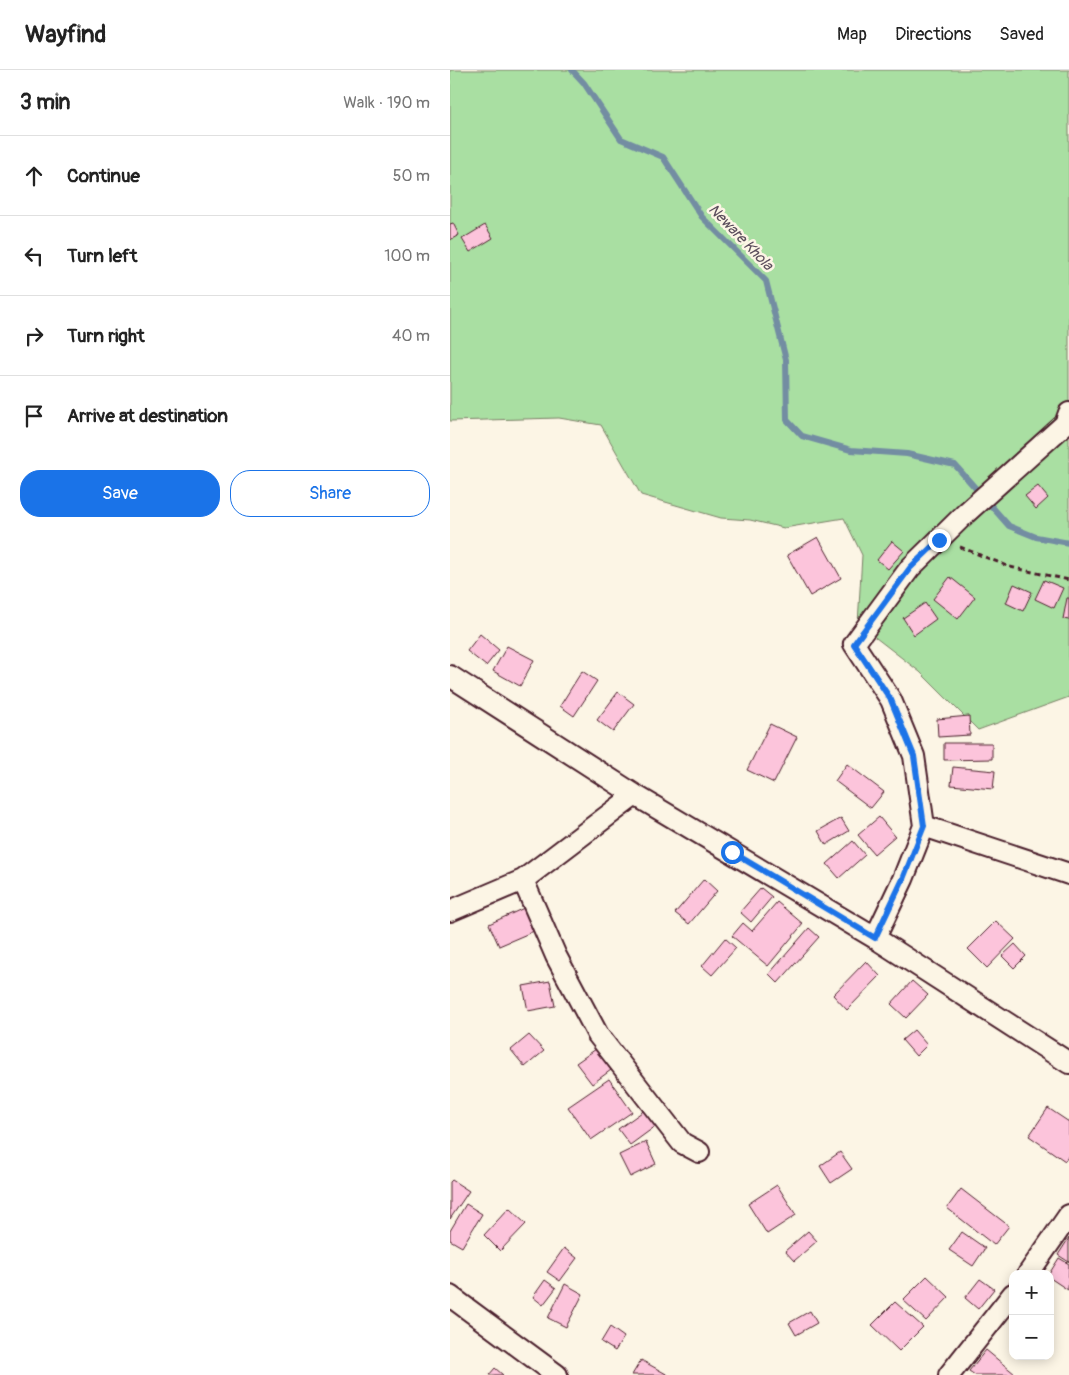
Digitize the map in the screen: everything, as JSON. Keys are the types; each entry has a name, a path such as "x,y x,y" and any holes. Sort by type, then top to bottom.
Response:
{"street":[{"path":"875,938 903,879 924,826 914,756 891,700 854,644 910,568 996,485 1065,424 1069,413"},
{"path":"450,676 635,795 875,938 1069,1063"},
{"path":"450,911 523,880 635,795"},
{"path":"924,826 1069,874"},
{"path":"523,880 556,956 598,1035 682,1144 699,1152"},
{"path":"1031,1270 1069,1215"},
{"path":"450,1296 556,1375"},
{"path":"950,1375 1009,1299"}],"path":[{"path":"939,540 972,550 1010,567 1069,580"}],"green space":[{"path":"450,70 1069,70 1069,697 978,730 920,672 858,624 862,555 844,518 784,528 750,520 721,518 641,495 601,425 559,418 450,421"}],"building":[{"path":"453,223 459,235 450,240 450,224"},
{"path":"485,225 493,238 470,252 462,239"},
{"path":"1038,486 1048,498 1036,509 1025,496"},
{"path":"818,537 841,578 810,596 787,555"},
{"path":"892,541 904,551 888,569 877,560"},
{"path":"950,577 975,597 958,619 933,599"},
{"path":"1044,580 1063,588 1054,608 1035,599"},
{"path":"1014,584 1032,592 1023,611 1006,603"},
{"path":"1067,598 1069,598 1069,620 1063,619"},
{"path":"925,603 936,619 914,635 903,618"},
{"path":"480,634 499,650 486,666 467,651"},
{"path":"507,646 534,660 520,686 493,671"},
{"path":"582,671 597,681 574,716 560,706"},
{"path":"618,692 634,704 613,732 597,720"},
{"path":"969,716 970,735 938,737 937,719"},
{"path":"770,724 797,737 774,783 747,770"},
{"path":"944,743 992,743 992,759 944,760"},
{"path":"847,764 884,792 871,808 835,781"},
{"path":"953,767 995,771 993,789 951,785"},
{"path":"879,817 895,836 874,854 858,835"},
{"path":"841,818 849,831 826,845 818,831"},
{"path":"853,841 865,855 839,878 827,864"},
{"path":"704,879 717,891 689,924 675,913"},
{"path":"761,888 772,897 751,922 740,912"},
{"path":"777,902 803,924 768,966 732,936 743,923 752,931"},
{"path":"524,908 534,931 499,946 489,924"},
{"path":"996,921 1015,939 987,968 968,949"},
{"path":"809,928 819,937 778,983 769,974"},
{"path":"725,938 736,948 712,975 702,966"},
{"path":"1015,944 1026,956 1014,968 1002,956"},
{"path":"866,961 880,976 847,1010 833,995"},
{"path":"550,981 555,1006 528,1011 523,986"},
{"path":"912,981 928,995 906,1018 891,1004"},
{"path":"914,1030 927,1045 916,1056 902,1040"},
{"path":"529,1035 544,1051 525,1067 511,1050"},
{"path":"596,1049 611,1070 592,1084 576,1063"},
{"path":"609,1079 632,1112 591,1140 568,1107"},
{"path":"649,1107 660,1123 630,1145 618,1129"},
{"path":"1048,1108 1069,1122 1069,1155 1065,1161 1029,1136"},
{"path":"646,1142 656,1164 630,1177 619,1155"},
{"path":"840,1152 852,1169 831,1183 820,1166"},
{"path":"452,1180 469,1191 450,1219 450,1182"},
{"path":"777,1185 796,1215 767,1234 748,1204"},
{"path":"961,1189 1009,1226 994,1245 947,1208"},
{"path":"466,1204 482,1214 462,1247 450,1240 450,1231"},
{"path":"509,1208 526,1224 500,1251 484,1235"},
{"path":"808,1231 817,1241 794,1261 785,1251"},
{"path":"962,1232 985,1248 973,1266 949,1250"},
{"path":"1069,1238 1069,1262 1058,1255"},
{"path":"564,1248 577,1258 560,1281 547,1272"},
{"path":"1059,1258 1069,1264 1068,1290 1054,1281 1054,1270 1052,1270"},
{"path":"927,1276 949,1297 926,1321 903,1300"},
{"path":"980,1279 994,1289 978,1309 965,1298"},
{"path":"545,1280 556,1288 543,1305 533,1297"},
{"path":"565,1284 583,1294 566,1327 548,1318"},
{"path":"895,1302 923,1327 899,1351 872,1325"},
{"path":"810,1311 817,1323 796,1335 789,1323"},
{"path":"610,1327 624,1337 615,1351 601,1342"},
{"path":"986,1350 1015,1374 975,1375 969,1371"},
{"path":"641,1360 668,1375 632,1375"},
{"path":"495,1368 503,1375 489,1375"}],"waterway":[{"name":"Neware Khola","path":"572,70 584,83 621,139 663,157 702,217 766,281 786,360 787,420 802,436 851,450 907,454 955,465 1009,526 1036,537 1069,543"}],"route":[{"path":"732,852 875,938 903,879 924,826 914,756 891,700 854,644 910,568 939,540"}]}
